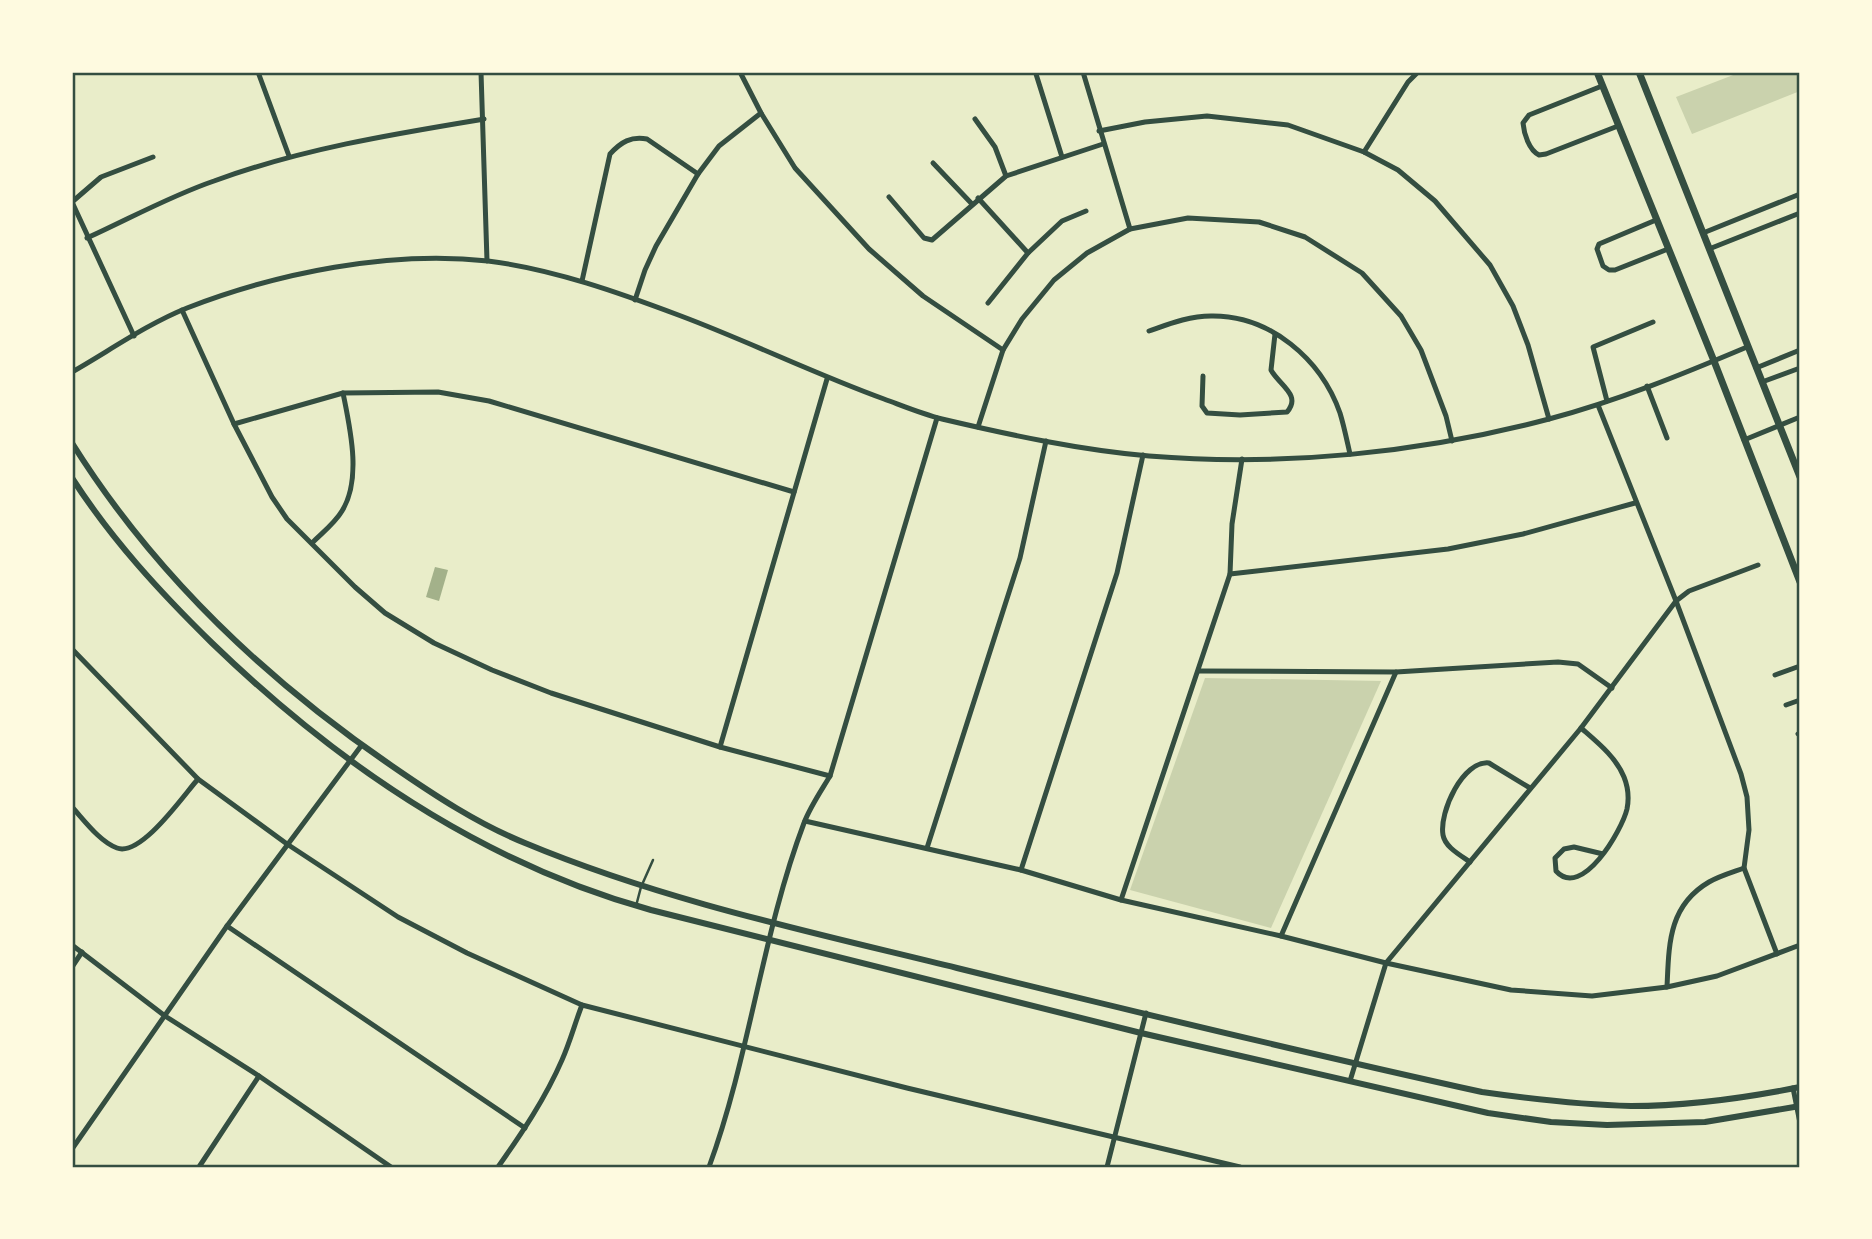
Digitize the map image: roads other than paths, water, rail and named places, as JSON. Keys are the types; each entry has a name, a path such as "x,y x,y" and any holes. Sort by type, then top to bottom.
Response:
{"main road":[{"path":"1597,72 1714,360 1800,582"},
{"path":"1639,72 1800,477"}],"street":[{"path":"258,72 289,156"},
{"path":"481,72 487,261"},
{"path":"740,72 761,113 795,168 869,249 923,296 1003,350"},
{"path":"1083,72 1130,229"},
{"path":"1364,152 1408,82 1418,72"},
{"path":"1036,74 1062,157"},
{"path":"1602,86 1529,115 1523,123 1524,129 1535,153 1546,154 1618,126"},
{"path":"635,300 656,246 698,174 719,146 761,113"},
{"path":"1099,131 1145,122 1207,116 1288,125 1364,152 1398,170 1435,201 1490,265 1513,306 1528,345 1549,419"},
{"path":"87,238 211,181 289,156 375,137 484,119"},
{"path":"975,119 995,147 1006,176"},
{"path":"582,281 610,154 617,146 638,137 647,139 698,174"},
{"path":"889,197 924,238 934,239 1006,176 1103,144"},
{"path":"134,337 72,202 101,177 153,157"},
{"path":"933,163 972,204"},
{"path":"1703,233 1800,194"},
{"path":"978,198 1028,253"},
{"path":"988,303 1028,253 1062,221 1086,211"},
{"path":"1709,249 1800,213"},
{"path":"978,426 1003,350 1022,319 1054,280 1087,253 1130,229 1188,218 1259,222 1306,237 1362,273 1401,316 1421,350 1446,416 1452,441"},
{"path":"1656,220 1597,246 1603,266 1615,270 1668,249"},
{"path":"72,372 182,310 244,288 315,271 397,261 487,261 582,281 683,317 827,379 937,418 1046,441 1143,455 1242,459 1350,454 1452,441 1598,405 1747,347"},
{"path":"182,310 234,424 272,497 287,519 355,587 386,613 434,643 551,693 720,747 830,776"},
{"path":"1149,331 1183,320 1212,316 1245,321 1275,334 1302,352 1317,368 1340,414 1350,454"},
{"path":"1607,401 1593,347 1653,322"},
{"path":"1203,376 1202,407 1207,413 1240,415 1287,412 1293,405 1293,398 1274,376 1270,364 1275,334"},
{"path":"1756,368 1800,351"},
{"path":"1762,382 1800,368"},
{"path":"720,747 827,379"},
{"path":"1647,386 1667,438"},
{"path":"234,424 343,393 438,392 489,401 794,492"},
{"path":"312,543 341,514 351,489 352,438 343,393"},
{"path":"1598,405 1741,774 1747,797 1749,831 1744,868 1777,954"},
{"path":"1744,440 1800,417"},
{"path":"709,1167 732,1099 770,938 805,821 830,776 937,418"},
{"path":"927,848 1020,558 1046,441"},
{"path":"72,443 125,519 211,618 285,687 361,746 424,787 509,836 641,887 774,923 1482,1092 1541,1101 1631,1106 1731,1100 1797,1087 1800,1123"},
{"path":"1021,870 1117,573 1143,455"},
{"path":"1121,900 1230,574 1232,524 1242,459"},
{"path":"72,478 102,522 166,598 283,709 350,762 435,817 477,841 560,879 636,906 1141,1032 1488,1113 1551,1122 1607,1125 1705,1122 1799,1107"},
{"path":"1230,574 1448,549 1523,534 1635,503"},
{"path":"1350,1081 1386,963 1581,728 1676,601 1689,591 1758,565"},
{"path":"72,649 198,779 287,844 410,923 467,953 582,1005 907,1088 1240,1167"},
{"path":"1199,671 1396,672 1570,662 1588,669 1612,688"},
{"path":"1775,676 1800,666"},
{"path":"1281,936 1396,672"},
{"path":"1786,705 1800,700"},
{"path":"1581,728 1603,747 1624,776 1628,792 1627,809 1622,823 1603,854 1594,866 1577,877 1562,877 1556,871 1555,858 1564,849 1574,848 1603,854"},
{"path":"72,1149 227,926 361,746"},
{"path":"1470,862 1449,846 1443,834 1446,810 1460,782 1477,765 1489,763 1530,788"},
{"path":"72,807 107,842 118,849 129,849 149,836 198,779"},
{"path":"805,821 1021,870 1121,900 1511,990 1592,996 1667,987 1717,976 1800,945"},
{"path":"1667,987 1672,931 1682,905 1709,881 1744,868"},
{"path":"227,926 525,1128"},
{"path":"72,945 165,1016 259,1076 391,1167"},
{"path":"72,967 82,952"},
{"path":"498,1167 525,1128 562,1059 582,1005"},
{"path":"1107,1167 1146,1013"},
{"path":"199,1167 259,1076"}],"lane":[{"path":"636,906 653,860"}]}
